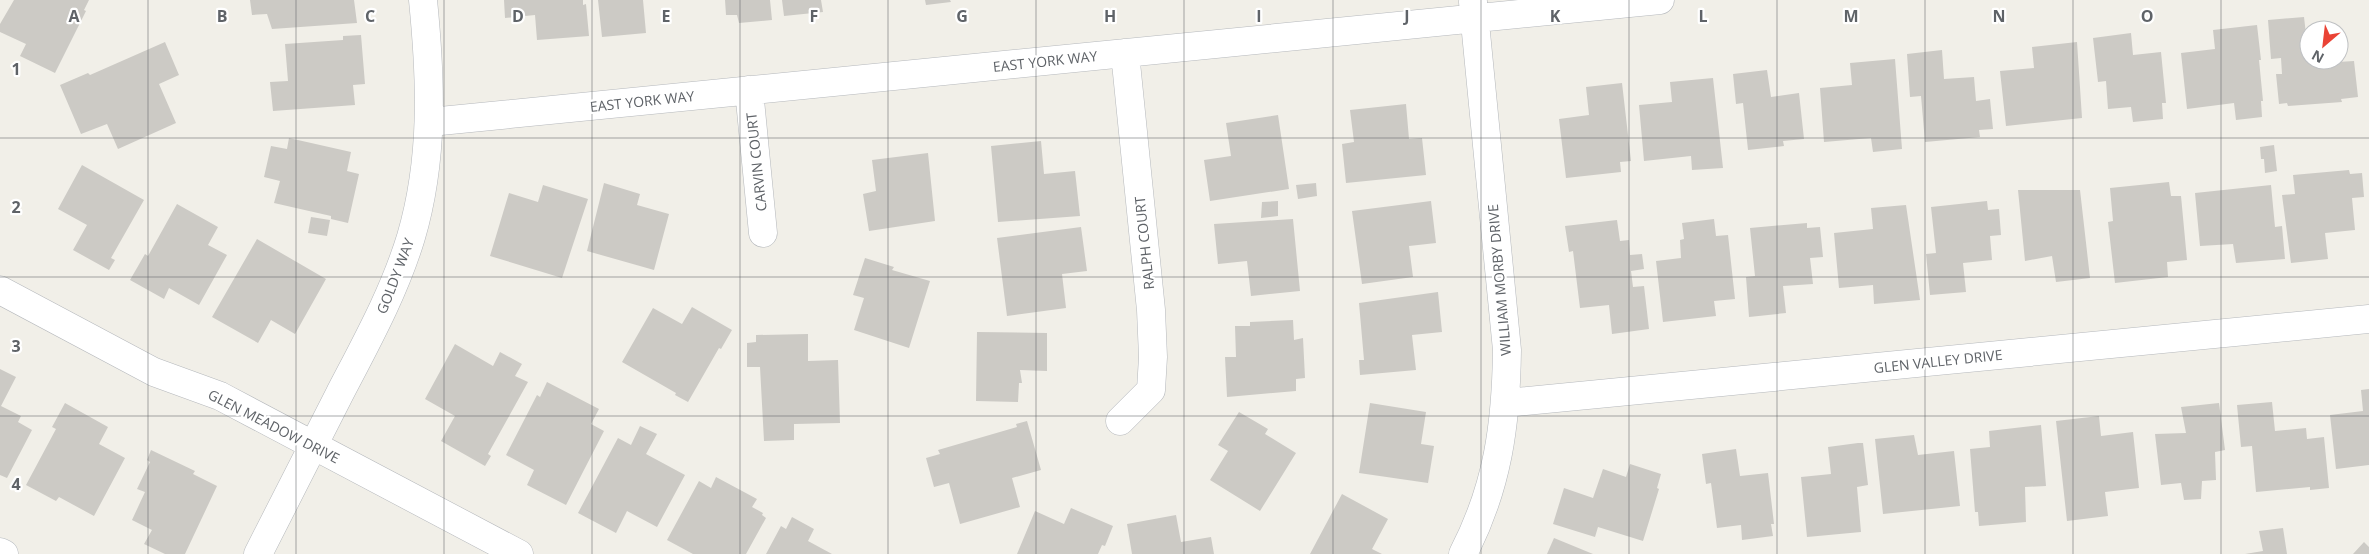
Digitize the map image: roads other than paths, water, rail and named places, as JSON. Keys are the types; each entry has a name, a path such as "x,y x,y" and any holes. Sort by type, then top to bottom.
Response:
{"street":[{"name":"GOLDY WAY","path":"258,554 388,300 411,236 425,172 430,122 429,59 423,0"},
{"name":"EAST YORK WAY","path":"430,122 1125,53 1474,9 1660,0"},
{"name":"WILLIAM MORBY DRIVE","path":"1463,554 1476,528 1495,473 1506,403 1507,350 1474,9"},
{"name":"RALPH COURT","path":"1120,421 1151,390 1153,357 1151,310 1125,53"},
{"name":"CARVIN COURT","path":"749,90 763,233"},
{"name":"GLEN MEADOW DRIVE","path":"0,290 154,372 220,396 519,554"},
{"name":"GLEN VALLEY DRIVE","path":"1506,403 2369,319"},
{"path":"0,552 4,554"}]}
